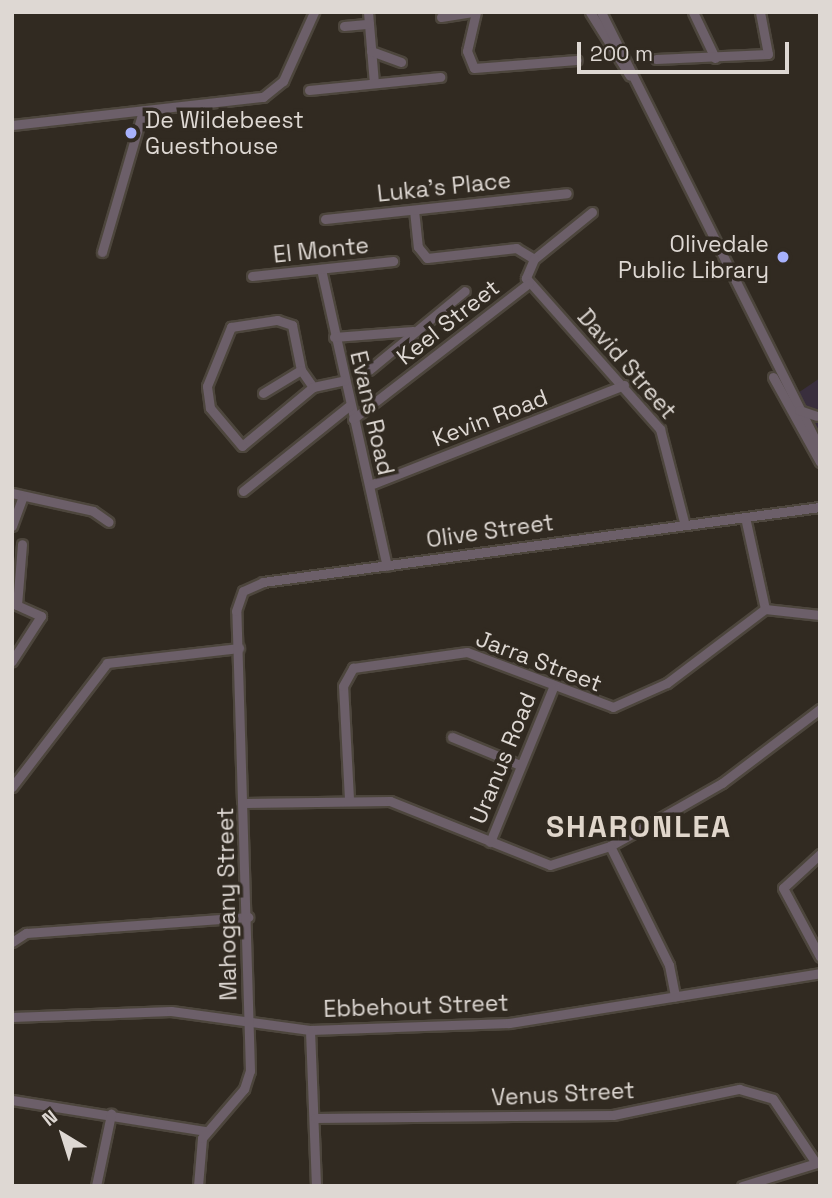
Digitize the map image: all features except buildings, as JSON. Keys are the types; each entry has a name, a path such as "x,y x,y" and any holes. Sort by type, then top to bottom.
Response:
{"street":[{"path":"300,43 309,12"},
{"path":"12,125 269,95 283,81 314,12"},
{"path":"368,12 374,83"},
{"path":"441,17 475,12 467,51 474,68 577,60"},
{"path":"590,12 636,83"},
{"path":"601,12 797,409 820,450"},
{"path":"694,12 715,58"},
{"path":"656,58 715,58 771,52 760,12"},
{"path":"344,26 369,24"},
{"path":"371,51 401,62"},
{"path":"309,90 440,77"},
{"path":"102,252 143,111"},
{"name":"Luka's Place","path":"325,219 567,193"},
{"path":"692,197 820,462"},
{"path":"414,210 418,247 427,258 516,248 534,259 578,219 592,212"},
{"name":"Keel Street","path":"353,419 529,283 526,270 534,259"},
{"name":"El Monte","path":"252,276 393,261"},
{"name":"Evans Road","path":"321,270 387,566"},
{"name":"David Street","path":"529,283 624,385 666,438 684,522"},
{"path":"369,370 413,331 465,291"},
{"path":"313,387 301,370 288,321 237,324 207,386 207,403 246,446 313,387 345,380"},
{"path":"334,337 413,331"},
{"path":"263,393 301,370"},
{"name":"Kevin Road","path":"370,485 624,385"},
{"path":"243,491 350,405"},
{"path":"797,409 816,416"},
{"path":"12,494 93,511 109,522"},
{"path":"12,526 23,496"},
{"path":"815,508 820,501"},
{"name":"Olive Street","path":"759,516 815,508"},
{"name":"Olive Street","path":"237,604 254,584 684,522 820,514"},
{"path":"745,517 765,609 820,615"},
{"path":"12,661 41,617 15,604 22,544"},
{"name":"Mahogany Street","path":"205,1131 248,1082 248,917 237,604"},
{"name":"Jarra Street","path":"349,799 343,686 353,667 467,652 600,706 628,703 667,683 765,609"},
{"path":"12,787 107,663 239,648"},
{"name":"Uranus Road","path":"489,842 553,688"},
{"path":"244,803 349,799 390,801 544,865 610,846 722,783 820,709"},
{"path":"452,737 520,765"},
{"path":"610,846 669,965 675,996"},
{"path":"820,853 785,882 784,894 820,957"},
{"path":"15,939 248,917"},
{"name":"Ebbehout Street","path":"12,1017 171,1011 310,1030 509,1023 820,973"},
{"path":"310,1030 316,1186"},
{"name":"Venus Street","path":"315,1118 613,1115 739,1089 774,1099 818,1162"},
{"path":"12,1100 205,1131 198,1186"},
{"path":"96,1186 111,1114"},
{"path":"743,1186 818,1162"}],"shaded area":[{"path":"820,378 820,445 792,397"}],"place":[{"name":"De Wildebeest Guesthouse","path":"131,133"},
{"name":"Olivedale Public Library","path":"783,257"}],"district":[{"name":"SHARONLEA","path":"639,827"}]}
